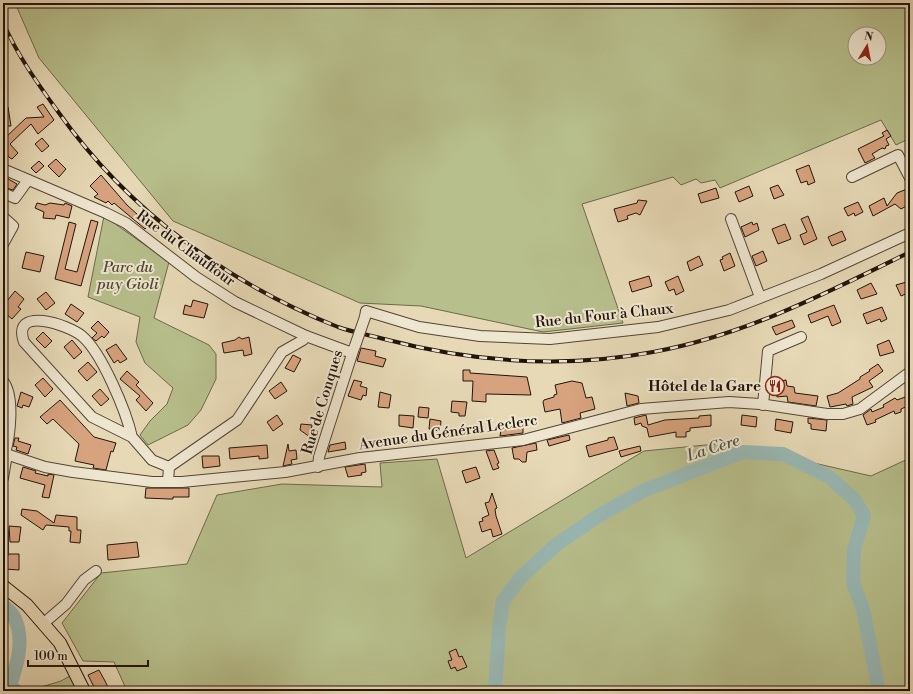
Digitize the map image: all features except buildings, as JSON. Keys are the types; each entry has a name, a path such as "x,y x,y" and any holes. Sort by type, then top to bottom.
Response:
{"main road":[{"path":"3,586 28,605 60,643 84,691"}],"street":[{"path":"852,178 898,155 910,178"},
{"name":"Rue du Chauffour","path":"3,169 126,223 196,277 235,302 306,336 353,350"},
{"path":"3,193 15,198 28,180"},
{"path":"3,244 13,226 4,218"},
{"path":"731,219 760,297"},
{"name":"Rue du Four à Chaux","path":"364,317 366,311 419,327 480,336 550,338 658,327 729,310 821,274 910,233"},
{"name":"Rue de Conques","path":"318,467 319,457 364,317"},
{"path":"132,437 92,417 24,342 22,336 26,324 32,320 40,319 76,332 82,336 103,362 132,437 152,460 168,467"},
{"path":"168,467 237,420 282,352 303,340 306,336"},
{"path":"763,405 768,352 801,337"},
{"name":"Avenue du Général Leclerc","path":"5,454 44,467 73,472 168,482 285,472 360,458 523,440 641,409 715,402 763,405 827,414 843,414 860,408 881,395 910,372"},
{"path":"3,381 8,388 10,417 3,478"},
{"path":"168,467 168,482"},
{"path":"3,530 3,553"},
{"path":"44,623 66,604 84,580 96,571"}],"green space":[{"path":"15,3 910,3 910,138 896,145 881,120 720,188 715,180 701,183 696,179 681,185 673,177 582,204 623,323 543,332 421,306 360,303 173,221 39,58"},
{"name":"Parc du puy Gioli","path":"104,216 169,262 154,318 209,345 216,354 216,379 201,410 188,425 148,445 140,435 150,421 167,404 173,388 145,363 136,342 140,317 88,297"},
{"path":"726,443 871,476 910,458 910,691 127,691 114,662 83,661 62,623 101,573 187,564 217,495 282,484 382,487 380,463 437,459 466,558 644,451"},
{"path":"3,676 28,691 3,691"},
{"path":"70,676 77,691 28,691 61,681"}],"waterway":[{"name":"La Cère","path":"495,691 499,628 503,601 520,578 556,545 598,516 645,490 743,452 783,454 829,477 855,500 864,516 854,549 853,583 863,609 879,691"},
{"name":"La Cère","path":"3,605 13,615 18,626 19,635 17,664 8,691"}],"railway":[{"path":"3,22 21,58 59,113 86,148 116,181 148,212 219,266 257,289 338,327 355,332 417,347 484,358 552,361 619,357 687,345 753,324 847,283 910,252"}],"place":[{"name":"Hôtel de la Gare","path":"775,386"}]}
